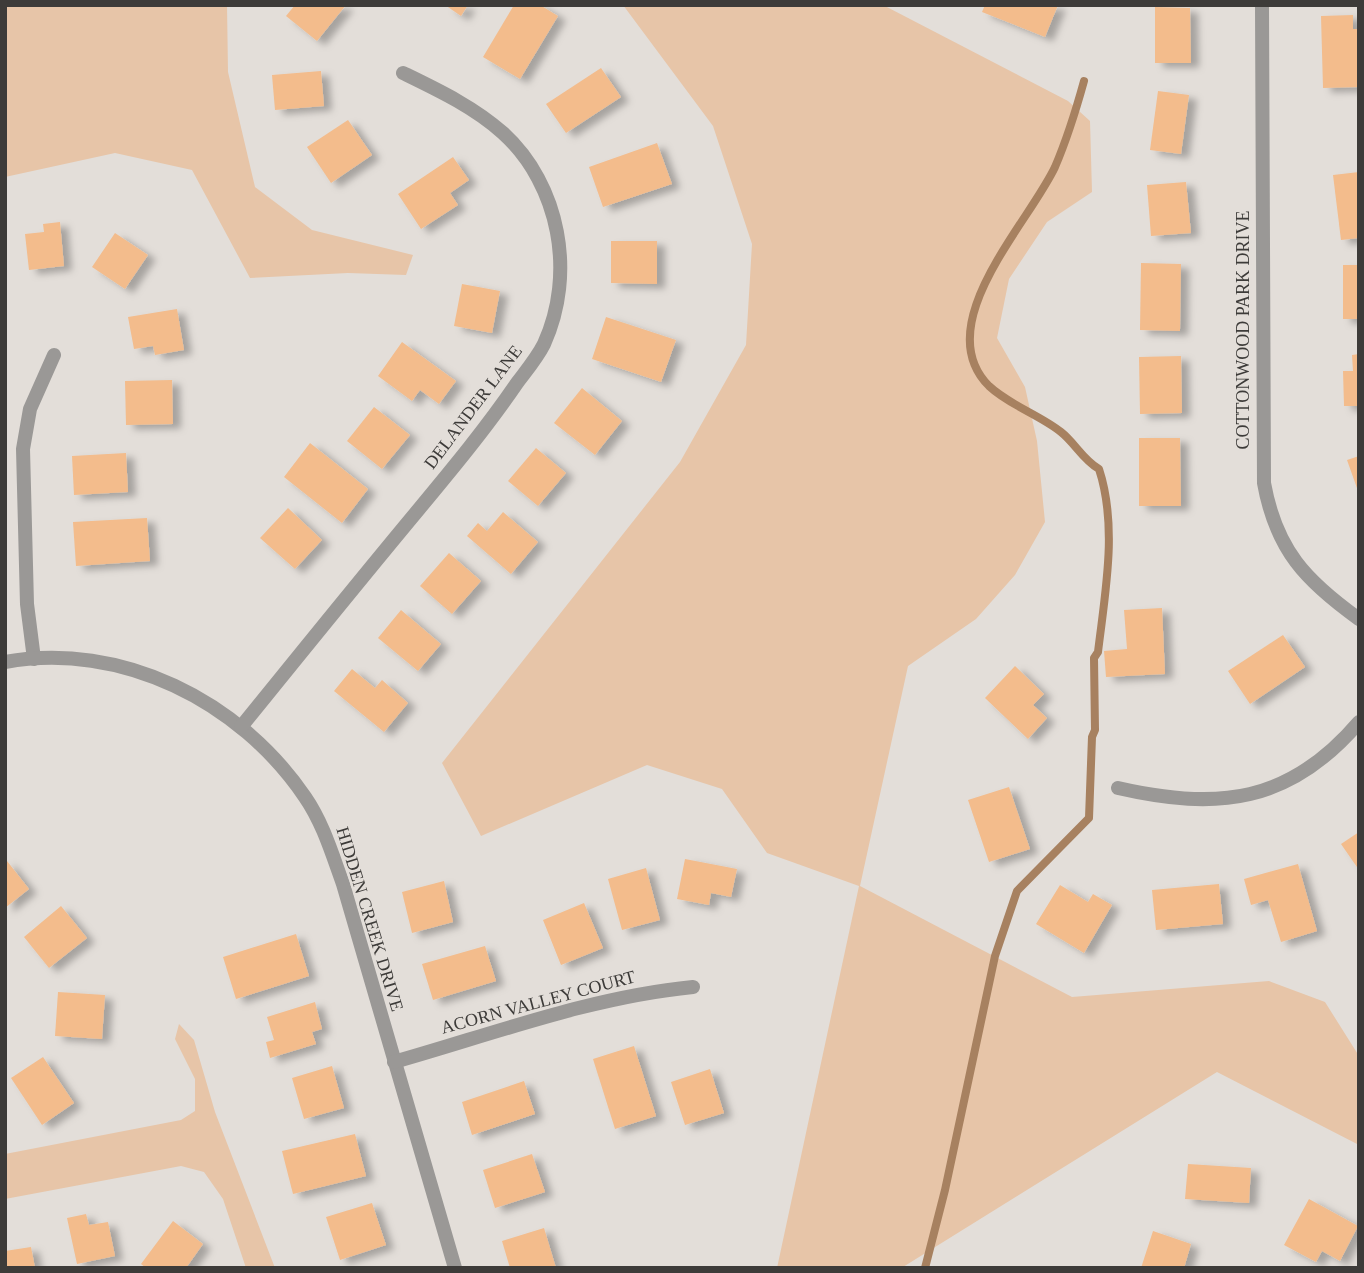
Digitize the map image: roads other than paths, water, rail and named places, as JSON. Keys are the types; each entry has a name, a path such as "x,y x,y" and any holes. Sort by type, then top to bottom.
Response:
{"street":[{"name":"COTTONWOOD PARK DRIVE","path":"1262,5 1264,483 1278,534 1295,564 1322,593 1359,620"},
{"name":"DELANDER LANE","path":"241,727 489,425 543,345 555,312 560,279 559,240 548,200 528,161 503,133 456,99 403,73"},
{"path":"33,659 27,604 23,449 30,409 54,355"},
{"name":"HIDDEN CREEK DRIVE","path":"5,662 62,657 110,663 158,677 204,701 241,727 285,770 306,798 324,831 343,884 454,1268"},
{"path":"1118,788 1185,800 1234,797 1266,790 1297,777 1331,753 1359,722"},
{"name":"ACORN VALLEY COURT","path":"394,1062 594,1003 642,992 693,988"}],"waterway":[{"path":"925,1268 945,1190 995,956 1017,891 1089,818 1092,737 1095,730 1094,658 1098,652 1108,560 1105,491 1099,469 1088,461 1066,436 989,386 973,361 970,334 976,305 989,275 1055,167 1084,81"}]}
